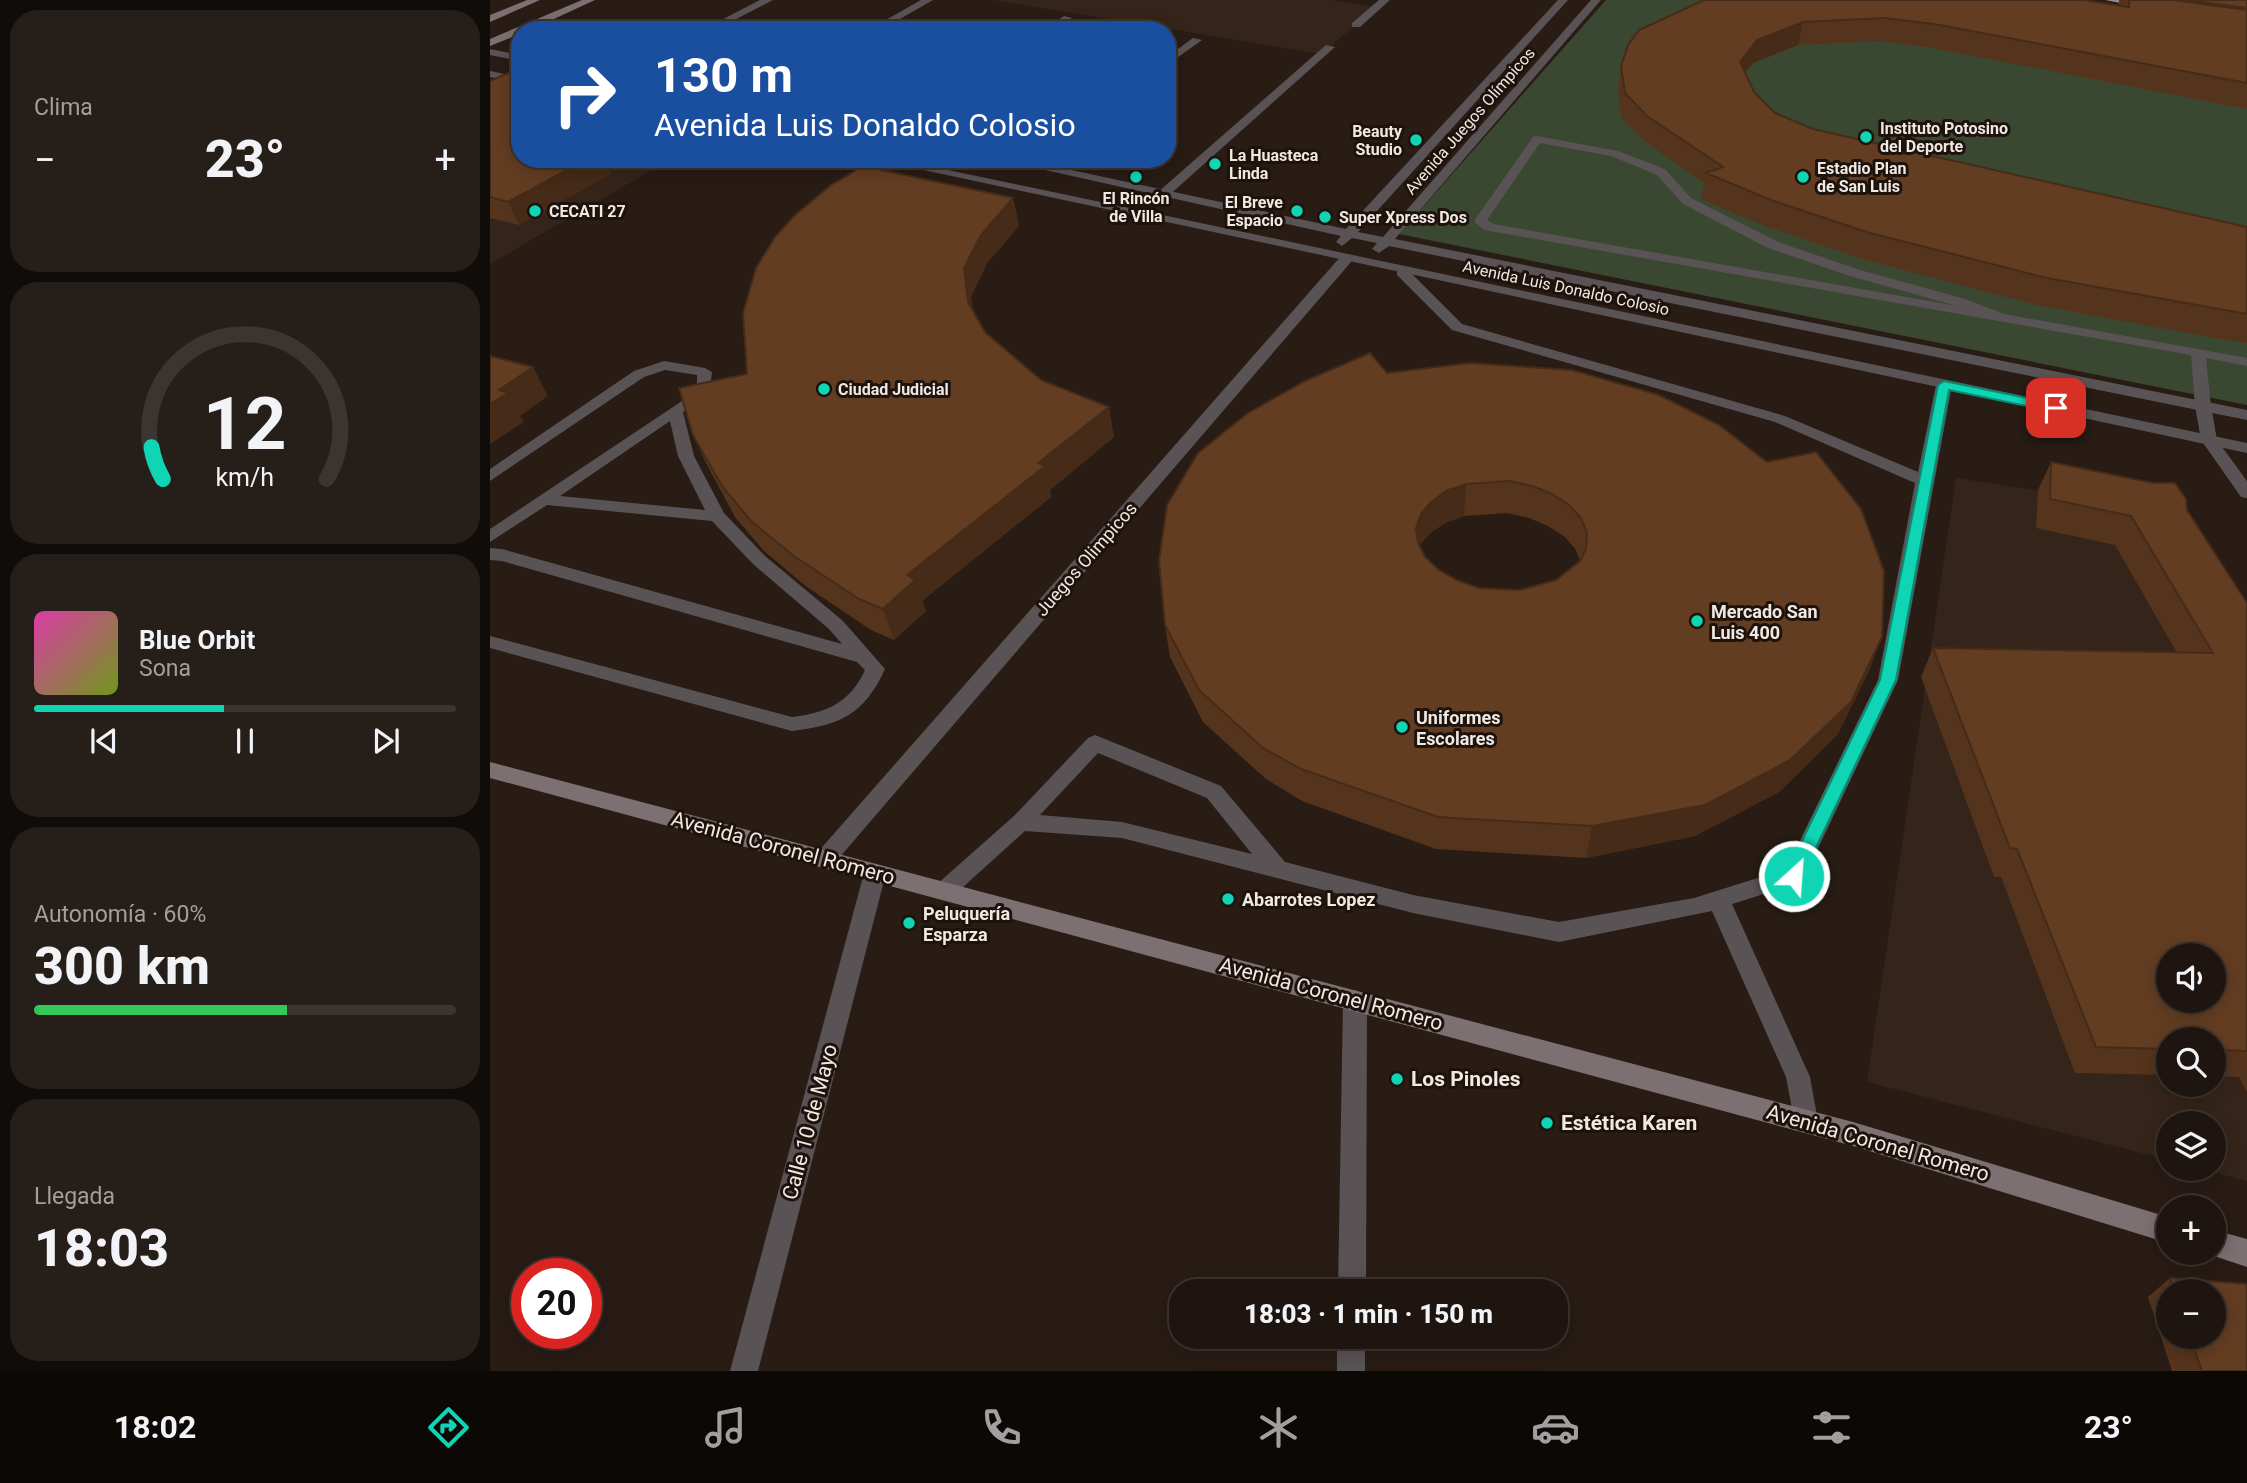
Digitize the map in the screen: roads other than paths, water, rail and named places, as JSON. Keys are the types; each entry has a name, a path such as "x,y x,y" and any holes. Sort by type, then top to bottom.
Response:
{"main road":[{"path":"490,19 535,0"},
{"path":"541,21 590,0"},
{"path":"2096,7 2151,10 2109,0"},
{"path":"490,43 511,34"},
{"name":"Avenida Coronel Romero","path":"490,770 1805,1121 2156,1226"},
{"path":"2226,1247 2247,1254"}],"street":[{"path":"725,21 768,0"},
{"path":"890,21 928,0"},
{"path":"1356,25 1385,0"},
{"name":"Avenida Juegos Olímpicos","path":"1338,257 1350,234 1563,0"},
{"name":"Avenida Juegos Olímpicos","path":"1367,263 1596,0"},
{"path":"1062,21 1067,18"},
{"path":"1176,55 1197,40"},
{"path":"1162,194 1330,47"},
{"path":"490,52 511,56"},
{"path":"490,74 511,78"},
{"path":"2002,318 1960,302 1855,273 1773,245 1687,201 1661,172 1614,153 1537,139 1480,221 1489,228 2247,362"},
{"name":"Avenida Luis Donaldo Colosio","path":"920,168 1402,272 2247,448"},
{"name":"Avenida Luis Donaldo Colosio","path":"1056,168 1162,194 1386,242 2247,415"},
{"name":"Juegos Olimpicos","path":"825,859 1338,257"},
{"path":"1402,272 1457,327 1780,418 1924,481"},
{"path":"1774,349 1784,321"},
{"path":"2198,352 2209,440 2247,493"},
{"path":"490,476 639,374 664,365 705,372 704,393 490,537"},
{"path":"1021,822 1122,830 1413,904 1559,932 1694,907 1794,876 1888,680 1944,385"},
{"path":"490,642 792,724 824,721 849,707 868,688 875,669 836,625 760,560 717,516 686,456 675,410"},
{"path":"544,500 717,516"},
{"path":"490,554 502,555 864,657"},
{"path":"944,891 1021,822 1094,743 1214,792 1278,870"},
{"name":"Calle 10 de Mayo","path":"744,1371 875,873"},
{"path":"1718,898 1798,1077 1805,1121"},
{"path":"1352,1279 1355,1001"},
{"path":"1351,1349 1351,1371"}],"place":[{"name":"Instituto Potosino del Deporte","path":"1866,137"},
{"name":"Beauty Studio","path":"1416,140"},
{"name":"La Huasteca Linda","path":"1215,164"},
{"name":"El Rincón de Villa","path":"1136,177"},
{"name":"Estadio Plan de San Luis","path":"1803,177"},
{"name":"CECATI 27","path":"535,211"},
{"name":"El Breve Espacio","path":"1297,211"},
{"name":"Super Xpress Dos","path":"1325,217"},
{"name":"Ciudad Judicial","path":"824,389"},
{"name":"Mercado San Luis 400","path":"1697,621"},
{"name":"Uniformes Escolares","path":"1402,727"},
{"name":"Abarrotes Lopez","path":"1228,899"},
{"name":"Peluquería Esparza","path":"909,923"},
{"name":"Los Pinoles","path":"1397,1079"},
{"name":"Estética Karen","path":"1547,1123"}]}
